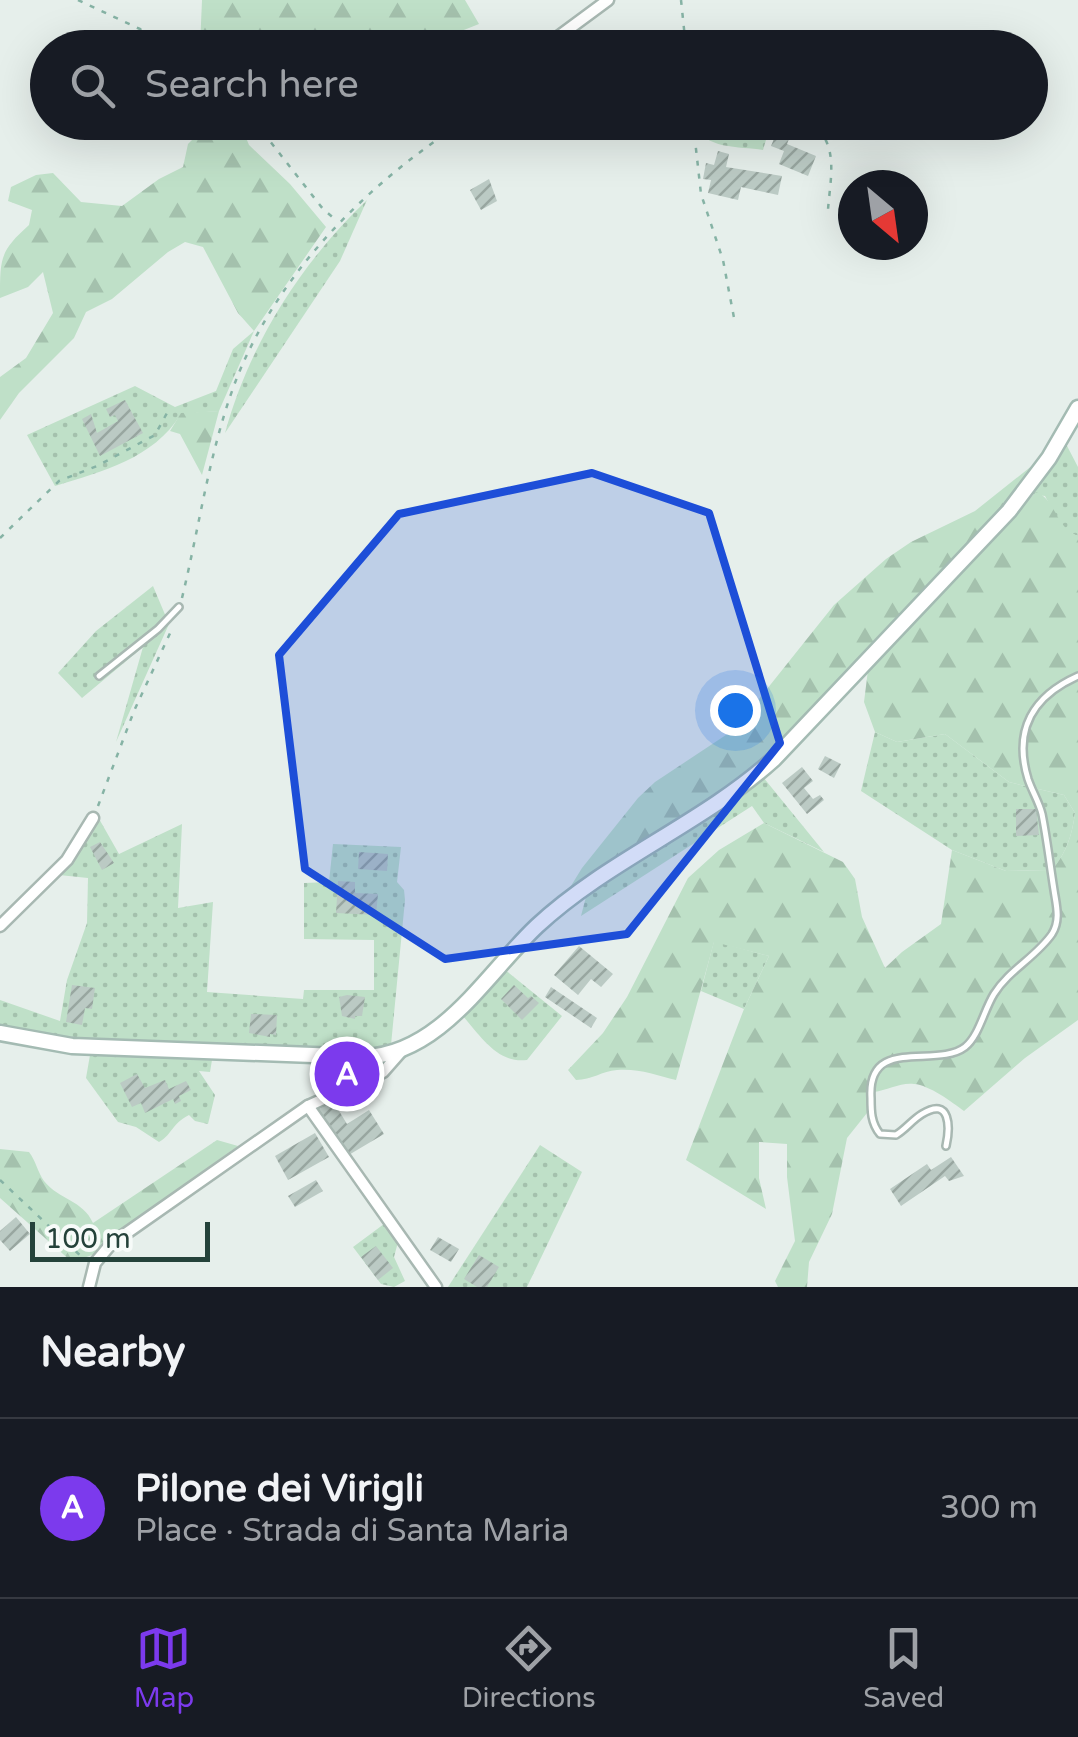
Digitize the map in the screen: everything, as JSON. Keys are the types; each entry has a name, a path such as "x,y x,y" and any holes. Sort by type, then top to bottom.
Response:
{"main road":[{"path":"0,1033 72,1046 288,1056 372,1056 406,1047 442,1024 534,929 573,895 734,791 774,759 996,525 1049,458 1077,414"}],"street":[{"path":"567,30 608,0"},
{"path":"0,926 67,860 93,818"},
{"path":"89,1287 93,1268 111,1244 308,1106 383,1072 406,1047"},
{"path":"308,1106 436,1287"}],"lane":[{"path":"99,676 158,629 179,606"},
{"path":"946,1146 950,1122 936,1110 923,1113 896,1135 880,1134 873,1121 872,1083 878,1069 890,1060 953,1053 965,1048 996,990 1055,928 1057,913 1042,814 1024,766 1023,734 1029,714 1039,701 1078,676"}],"path":[{"path":"78,0 141,30"},
{"path":"681,0 684,30"},
{"path":"269,140 323,209 338,222"},
{"path":"93,818 179,606 213,458 238,375 270,316 338,222 392,172 437,140"},
{"path":"695,140 701,194 723,260 735,323"},
{"path":"826,140 830,146 828,210"},
{"path":"0,538 59,481 98,466 155,435 167,413"},
{"path":"0,1180 93,1268"}],"highlighted area":[{"path":"592,473 709,513 780,743 627,934 445,959 305,869 279,655 399,514"}],"green space":[{"path":"202,0 465,0 479,24 464,30 201,30"},
{"path":"192,140 247,140 326,227 254,331 238,313 203,247 185,242 168,252 112,299 86,312 74,338 19,393 0,420 0,377 26,358 53,313 43,272 28,287 0,298 4,256 29,225 32,210 8,201 11,187 36,175 53,173 81,202 122,206 183,167"},
{"path":"710,140 766,140 763,150"},
{"path":"367,200 340,261 225,433 248,368 280,308 320,251"},
{"path":"254,331 219,411 181,414 170,429 141,453 55,486 27,435 135,386 175,407 216,391 233,349"},
{"path":"219,411 202,475 180,434 170,431 181,413"},
{"path":"1066,444 1078,467 1078,536 1062,525 1045,496 1031,494"},
{"path":"1043,457 981,534 767,758 566,894 638,798 655,782 735,729 834,605 886,559 911,542 975,511"},
{"path":"1036,492 1048,501 1065,527 1078,536 1078,674 1044,694 1026,718 1022,749 1028,787 1009,782 945,734 897,742 875,732 864,702 868,670"},
{"path":"153,586 169,624 116,742 143,647 82,698 58,673 96,631"},
{"path":"1078,677 1078,1020 1025,1058 964,1111 920,1085 905,1084 874,1092 886,1067 897,1062 951,1056 969,1046 998,992 1045,947 1057,930 1060,908 1053,869 1068,842 1075,813 1064,795 1034,788 1024,752 1025,736 1038,709"},
{"path":"875,732 897,742 945,734 1009,782 1028,787 1039,813 1048,870 1006,871 952,850 861,791"},
{"path":"763,777 824,852 764,823 752,806 581,916 587,893"},
{"path":"1034,788 1064,795 1075,813 1068,842 1053,869 1044,811"},
{"path":"98,817 119,854 182,824 178,908 213,902 207,992 303,999 304,990 374,990 374,940 304,939 304,883 329,882 333,844 401,847 397,882 404,890 405,900 391,1045 354,1051 295,1051 88,1039 0,1025 0,1000 60,1021 67,980 87,923 88,878 59,875 81,849"},
{"path":"764,823 843,862 855,879 862,917 885,968 941,924 952,850 1006,871 1048,870 1054,911 1050,931 998,983 968,1041 949,1051 892,1056 877,1067 869,1082 867,1113 847,1138 832,1214 809,1262 807,1287 778,1287 775,1281 795,1241 787,1144 759,1142 759,1178 766,1209 686,1160 744,1009 769,956 714,942 676,1080 624,1070 576,1080 568,1070 603,1033 627,997 688,878 719,850"},
{"path":"714,941 769,956 744,1009 701,991"},
{"path":"504,969 562,1016 527,1060 498,1053 461,1014"},
{"path":"90,1055 212,1060 210,1072 199,1071 215,1095 208,1124 189,1115 159,1142 136,1127 118,1122 86,1078"},
{"path":"217,1140 238,1146 120,1231 95,1254 72,1262 0,1198 0,1149 29,1152 44,1181 83,1209 93,1223"},
{"path":"540,1145 582,1172 527,1287 448,1287"},
{"path":"384,1224 398,1242 394,1257 405,1281 394,1287 381,1284 353,1247"}],"building":[{"path":"774,140 789,140 787,144 816,156 808,176 779,164 784,151 771,146"},
{"path":"718,151 729,154 726,167 782,176 778,195 741,187 738,200 708,193 711,180 703,179 706,163 714,165"},
{"path":"489,179 497,201 481,210 470,190"},
{"path":"125,400 143,433 100,456 82,419 91,414 97,433 118,421 106,409"},
{"path":"825,756 841,764 834,778 818,769"},
{"path":"802,767 813,781 804,788 813,799 820,795 824,800 807,814 782,783"},
{"path":"1016,809 1036,809 1039,835 1016,836"},
{"path":"100,842 114,863 102,870 90,847"},
{"path":"359,852 388,854 387,871 358,869"},
{"path":"338,881 355,882 355,893 378,894 376,915 336,913"},
{"path":"579,946 613,974 601,987 591,979 578,995 554,975"},
{"path":"72,985 95,988 92,1009 85,1008 82,1025 66,1022"},
{"path":"514,985 539,1003 522,1020 501,999"},
{"path":"551,987 597,1018 591,1028 545,997"},
{"path":"339,997 365,997 362,1016 342,1016"},
{"path":"251,1014 277,1015 276,1035 249,1033"},
{"path":"137,1074 145,1088 165,1080 169,1089 186,1081 191,1090 179,1096 181,1101 175,1104 173,1099 145,1113 141,1103 132,1107 120,1083"},
{"path":"333,1101 347,1124 369,1110 384,1134 347,1156 318,1110"},
{"path":"315,1133 329,1157 288,1180 275,1156"},
{"path":"951,1157 964,1176 949,1181 945,1176 901,1206 890,1189 927,1164 931,1170"},
{"path":"316,1180 323,1191 295,1207 288,1196"},
{"path":"16,1217 30,1234 10,1251 0,1240 0,1231"},
{"path":"438,1237 459,1249 451,1262 430,1250"},
{"path":"376,1246 393,1268 378,1280 361,1257"},
{"path":"479,1255 499,1267 487,1287 477,1287 464,1279"}],"place":[{"name":"Pilone dei Virigli","path":"347,1074"}]}
